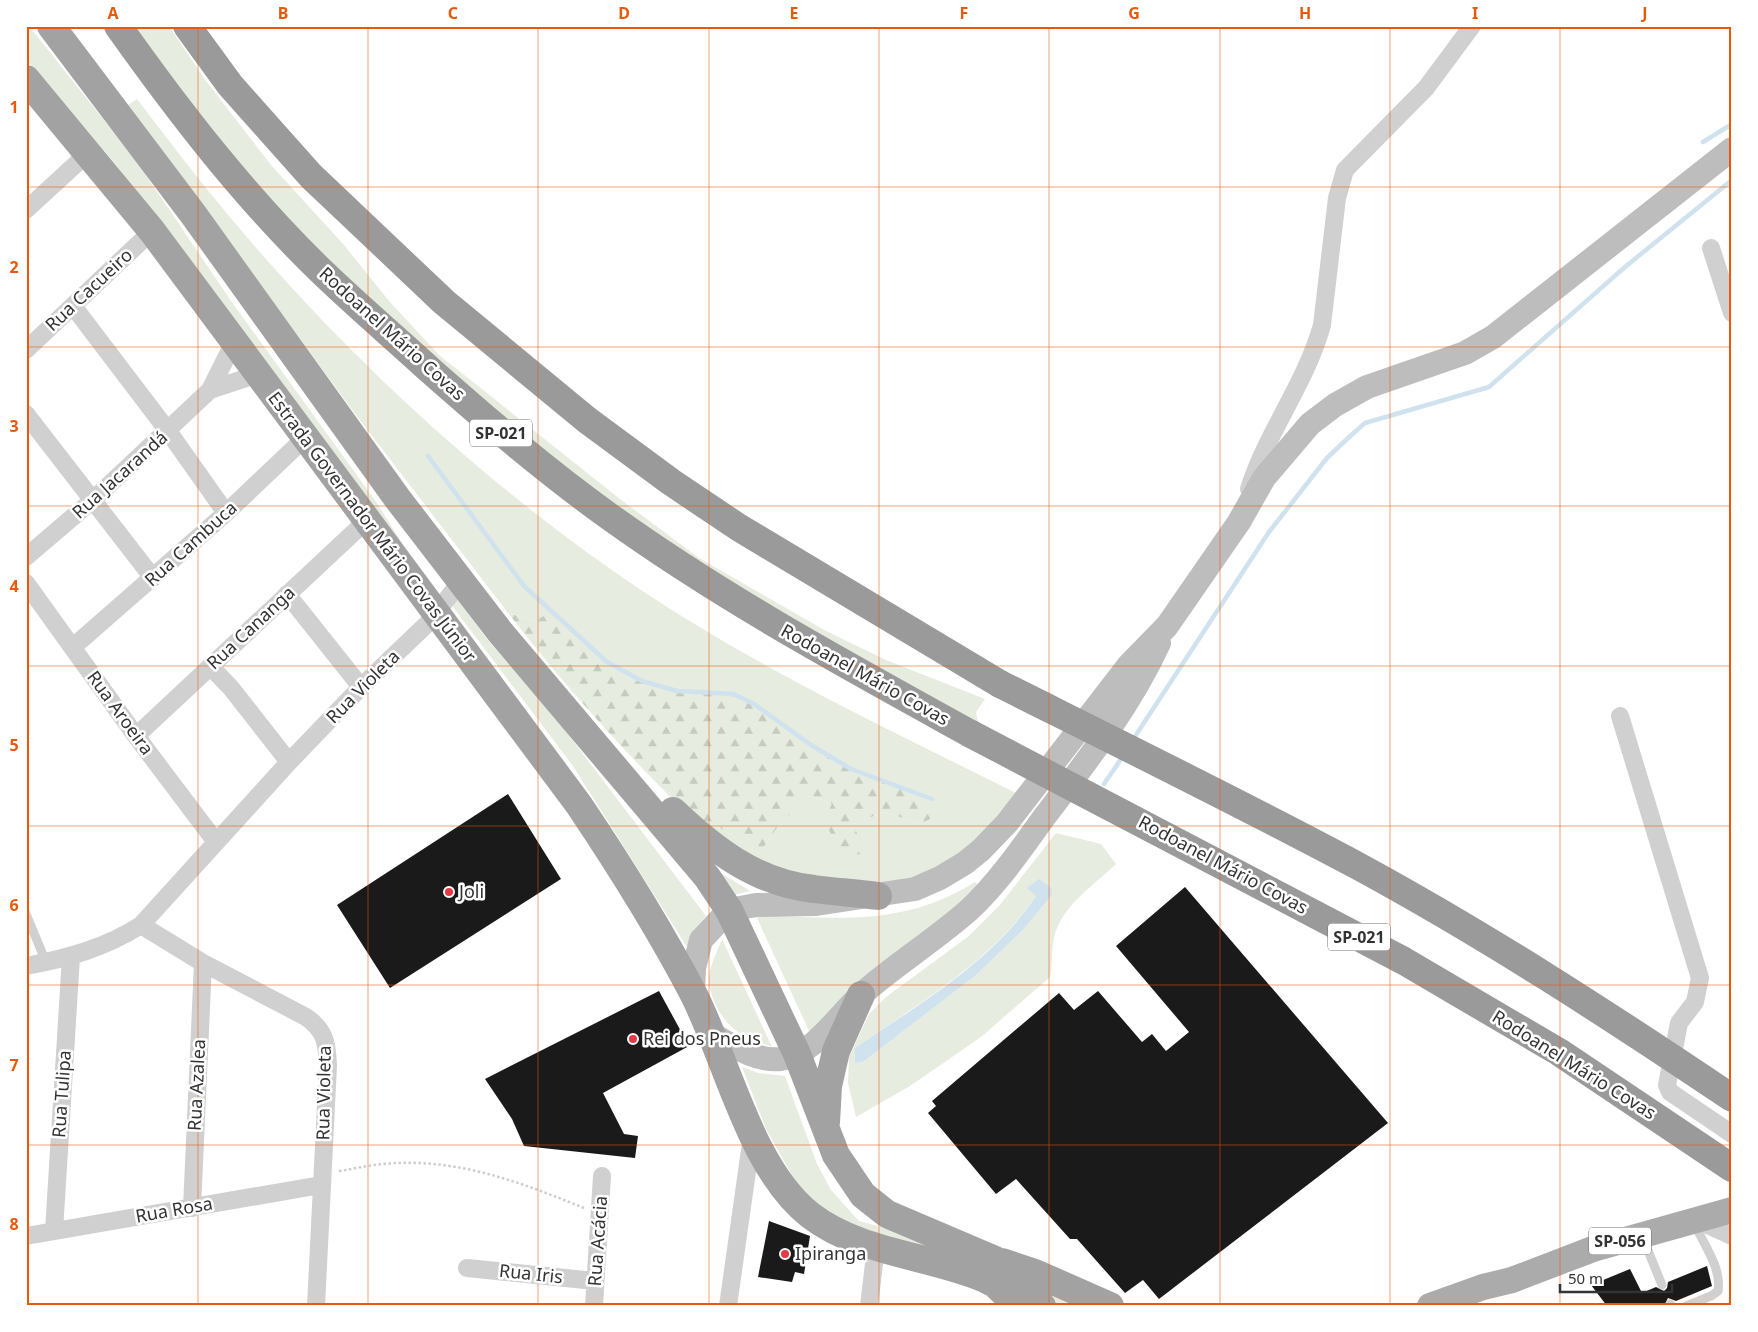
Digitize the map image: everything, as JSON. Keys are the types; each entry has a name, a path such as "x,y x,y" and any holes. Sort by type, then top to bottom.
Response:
{"highway":[{"name":"Rodoanel Mário Covas","path":"118,26 168,95 209,147 292,241 325,274 517,447 611,518 731,598 819,651 971,734 1404,961 1559,1052 1732,1168"},
{"path":"187,26 230,85 311,176 444,302 587,420 671,482 738,527 1000,684 1367,872 1487,940 1623,1025 1732,1098"},
{"path":"52,28 193,214 397,498 500,632 707,876 729,910 797,1054 836,1155 847,1174 863,1195 879,1208 903,1222 995,1260 1035,1273 1110,1306"},
{"name":"Estrada Governador Mário Covas Júnior","path":"26,79 89,152 152,231 579,805 622,870 693,993 753,1133 775,1173 796,1202 812,1216 845,1236 876,1247 964,1270 983,1278 994,1284 1018,1306"},
{"path":"584,732 646,785 703,840 746,869 784,883 812,889 878,896"},
{"path":"826,1128 832,1067 836,1051 861,995"},
{"path":"995,1260 1042,1306"}],"main road":[{"path":"711,1034 755,1056 782,1059 797,1054 808,1047 861,995 964,914 994,882 1097,746 1143,677 1167,626 1239,522 1264,478 1310,424 1335,405 1367,387 1465,352 1493,337 1732,149"},
{"path":"693,993 694,968 701,940 729,910 746,906 816,904 915,889 965,863 981,850 1006,823 1128,666 1167,626"},
{"name":"SP-056","path":"1430,1306 1483,1287 1512,1280 1593,1249 1732,1210"},
{"name":"SP-056","path":"1479,1306 1502,1291 1512,1280"}],"street":[{"path":"1239,522 1253,477 1269,440 1318,341 1322,325 1338,198 1345,170 1426,88 1472,26"},
{"path":"26,210 89,152"},
{"name":"Rua Cacueiro","path":"26,350 152,231"},
{"path":"1711,248 1732,313"},
{"path":"73,306 168,431 226,513"},
{"name":"Rua Jacarandá","path":"26,557 94,499 210,390 234,342"},
{"name":"Rua Jacarandá","path":"210,390 258,374"},
{"path":"26,414 94,499 152,578"},
{"name":"Rua Cambuca","path":"72,647 226,513 306,437"},
{"name":"Rua Cananga","path":"136,736 366,521"},
{"name":"Rua Violeta","path":"26,966 71,957 118,940 141,924 289,762 361,687 428,623 461,581"},
{"name":"Rua Aroeira","path":"26,583 136,736 216,842"},
{"path":"287,594 361,687"},
{"path":"210,666 289,762"},
{"path":"1620,716 1700,978 1695,1002 1679,1023 1667,1085 1670,1092 1732,1134"},
{"name":"Rua Violeta","path":"141,924 203,963 306,1017 317,1024 325,1036 328,1065 316,1306"},
{"name":"Rua Tulipa","path":"54,1231 71,957"},
{"name":"Rua Azalea","path":"192,1208 203,963"},
{"path":"728,1306 753,1133"},
{"name":"Rua Acácia","path":"594,1306 602,1176"},
{"name":"Rua Rosa","path":"26,1236 321,1185"},
{"path":"1694,1220 1732,1236"},
{"path":"869,1306 876,1247"},
{"name":"Rua Iris","path":"467,1268 595,1281"}],"lane":[{"path":"26,914 46,962"},
{"path":"1686,1306 1711,1296 1718,1291 1720,1282 1717,1270 1694,1220"},
{"path":"1641,1234 1662,1285"}],"path":[{"path":"321,1185 333,1172 385,1164 417,1163 482,1171 521,1182 601,1215"}],"green space":[{"path":"26,26 29,26 135,159 231,301 377,503 411,558 371,510 117,166 26,59"},
{"path":"133,26 169,26 206,81 271,165 344,245 389,301 439,355 620,499 699,558 826,631 886,660 985,699 976,712 979,729 870,680 528,460 226,156 183,91"},
{"path":"137,99 229,216 320,318 420,416 527,507 582,549 638,588 730,645 826,698 1020,795 959,856 897,886 802,885 704,830 710,821 759,854 776,829 809,796 832,803 854,824 884,812 921,824 888,781 851,769 734,694 677,691 642,681 534,621 508,613 356,415 128,105"},
{"path":"455,596 486,638 561,725 706,916 695,929 687,947 573,766 453,607"},
{"path":"552,612 612,665 642,681 677,691 734,694 754,704 811,745 851,769 932,799 933,817 921,824 884,812 854,824 863,853 843,858 825,822 832,803 809,796 776,829 759,854 710,821 704,830 602,725 508,613 534,621"},
{"path":"1056,833 1101,844 1116,864 1079,897 1063,916 1054,938 1050,977 981,1037 910,1086 856,1117 848,1083 849,1057 869,1014 886,997 969,936 999,906","holes":["1028,888 1051,896 1022,931 975,976 863,1062 855,1063 855,1048 929,998 998,941 1018,920 1036,896"]},
{"path":"711,867 750,891 730,896"},
{"path":"975,882 981,887 810,1033 756,916 842,918 895,913 921,907 948,897"},
{"path":"722,939 772,1047 744,1036 730,1026 714,1001 709,985 709,975"},
{"path":"742,1067 758,1073 785,1076 817,1164 831,1190 859,1221 911,1235 978,1262 878,1239 807,1202 766,1129"},
{"path":"1042,1290 1079,1306 1056,1306"}],"water":[{"path":"1039,879 1052,889 1051,896 1022,931 975,976 863,1062 855,1063 855,1048 929,998 998,941 1018,920 1036,896 1027,888"}],"building":[{"name":"Joli","path":"508,794 561,879 390,988 337,905"},
{"path":"1185,887 1388,1123 1159,1299 1143,1280 1125,1293 1077,1239 1070,1239 1016,1179 996,1194 928,1113 936,1106 932,1101 1059,993 1074,1010 1098,991 1142,1042 1152,1034 1166,1051 1189,1032 1116,946"},
{"path":"659,991 689,1046 603,1093 624,1134 638,1136 635,1158 524,1146 512,1119 485,1079"},
{"name":"Ipiranga","path":"769,1221 810,1236 804,1274 795,1272 792,1282 758,1277"},
{"path":"1707,1266 1712,1286 1676,1301 1668,1298 1664,1306 1607,1306 1591,1285 1630,1269 1642,1293 1656,1287 1664,1291 1667,1288 1668,1282"}],"waterway":[{"path":"1703,142 1732,124"},
{"path":"1132,741 1269,532 1327,458 1347,439 1365,423 1489,387 1625,267 1732,180"},
{"path":"428,456 524,586 607,662 642,681 677,691 734,694 754,704 811,745 851,769 932,799"},
{"path":"1104,784 1123,756"}],"place":[{"name":"Joli","path":"449,892"},
{"name":"Rei dos Pneus","path":"633,1039"},
{"name":"Ipiranga","path":"785,1254"}]}
